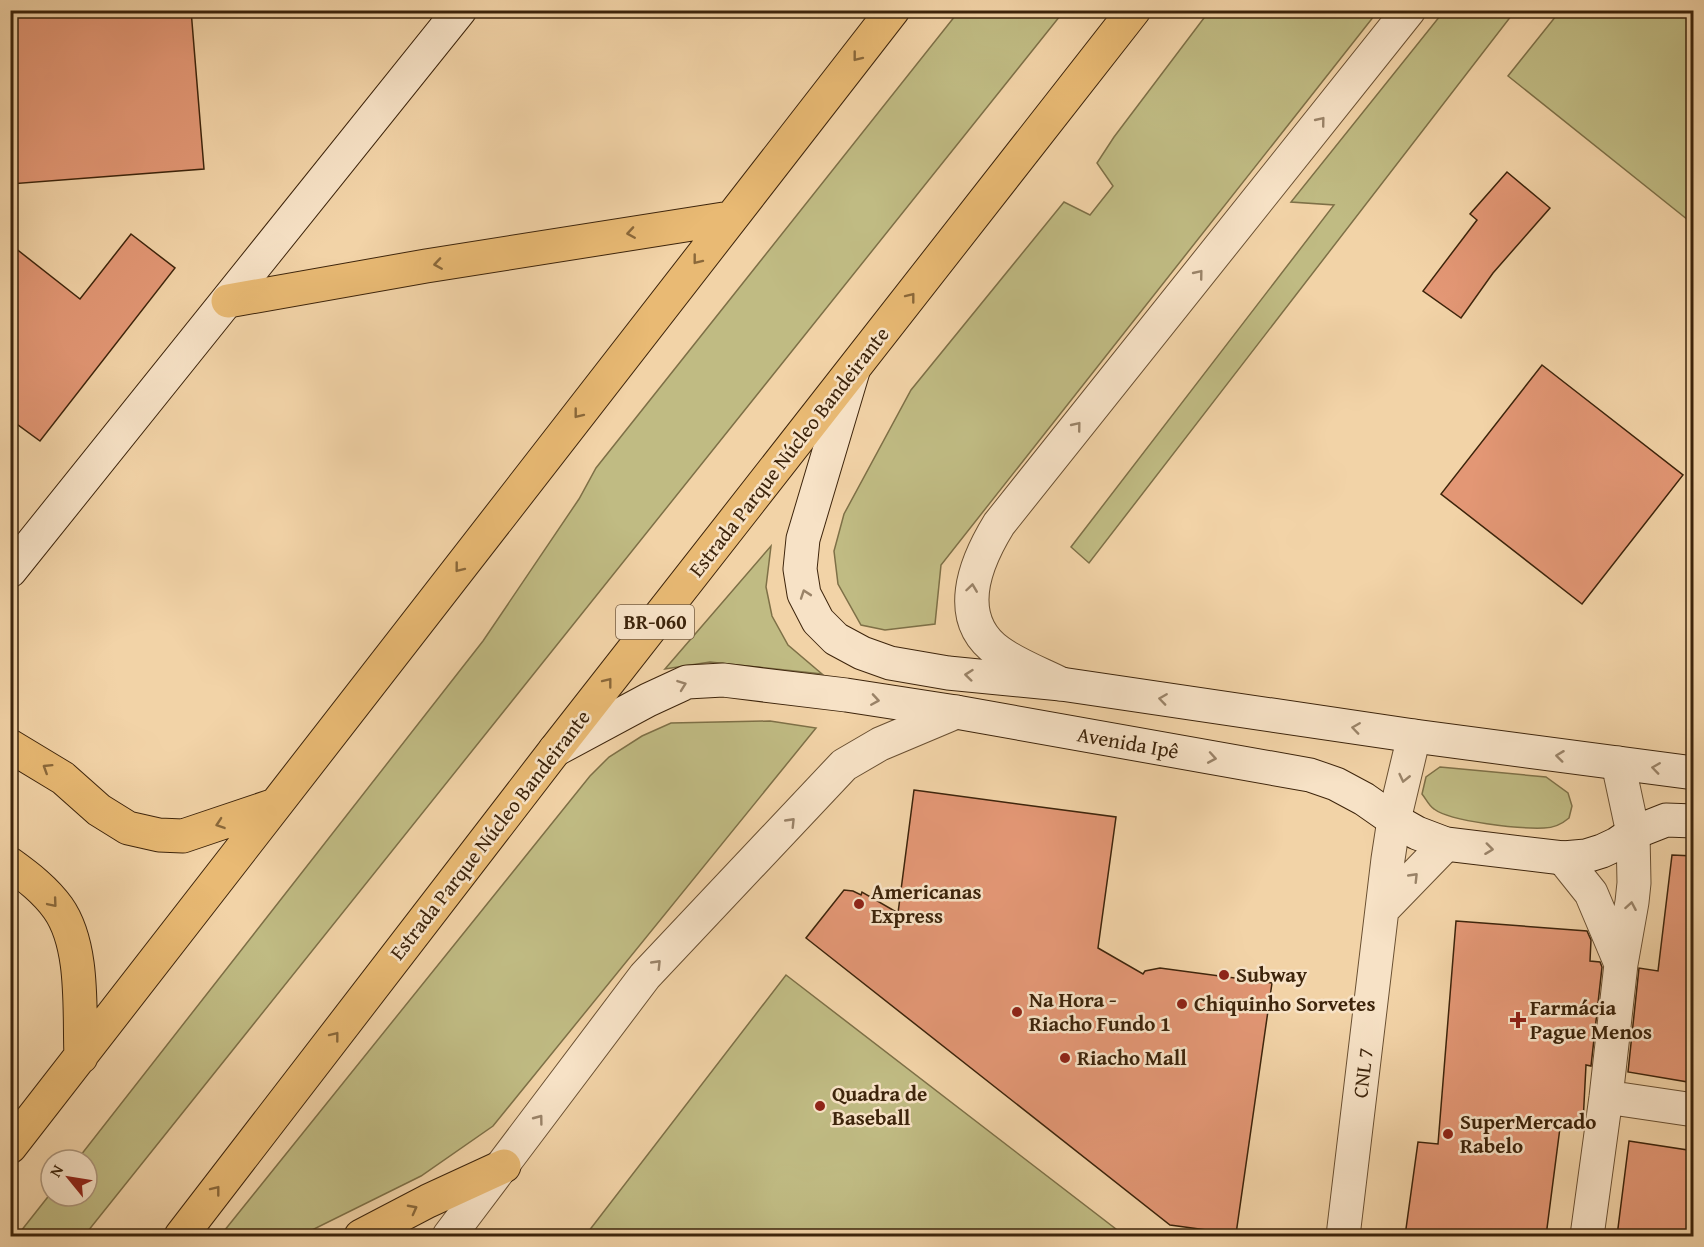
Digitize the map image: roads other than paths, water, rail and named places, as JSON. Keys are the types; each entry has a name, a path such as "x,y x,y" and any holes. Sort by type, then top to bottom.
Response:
{"highway":[{"path":"10,1147 893,10"},
{"name":"Estrada Parque Núcleo Bandeirante","path":"181,1236 555,750 1134,10"},
{"path":"228,301 438,264 730,218"},
{"path":"10,746 63,778 99,810 128,828 159,836 183,836 275,805"},
{"path":"10,864 38,885 58,908 71,931 77,953 81,1057"},
{"path":"361,1236 428,1201 504,1166"}],"street":[{"path":"10,571 460,10"},
{"path":"1060,684 999,652 978,628 970,596 975,572 987,544 999,524 1409,10"},
{"path":"853,371 803,539 800,569 804,594 818,621 836,639 862,653 890,663 948,673 1060,684 1414,736 1694,773"},
{"name":"Avenida Ipê","path":"555,750 648,700 687,682 723,680 846,695 956,712 1310,775 1336,784 1417,833 1446,844 1563,858 1586,856 1602,851 1633,833 1666,820 1694,821"},
{"path":"449,1236 645,976 844,765 880,744 956,712"},
{"name":"CNL 7","path":"1343,1236 1394,820 1414,736"},
{"path":"1587,1236 1621,964 1632,902 1633,833 1617,763"},
{"path":"1382,910 1446,844"},
{"path":"1563,858 1591,893 1621,964"},
{"path":"1606,1097 1694,1110"}],"place":[{"name":"Americanas Express","path":"859,904"},
{"name":"Subway","path":"1224,975"},
{"name":"Chiquinho Sorvetes","path":"1182,1004"},
{"name":"Na Hora - Riacho Fundo 1","path":"1017,1012"},
{"name":"Farmácia Pague Menos","path":"1518,1020"},
{"name":"Riacho Mall","path":"1065,1058"},
{"name":"Quadra de Baseball","path":"820,1106"},
{"name":"SuperMercado Rabelo","path":"1448,1134"}]}
